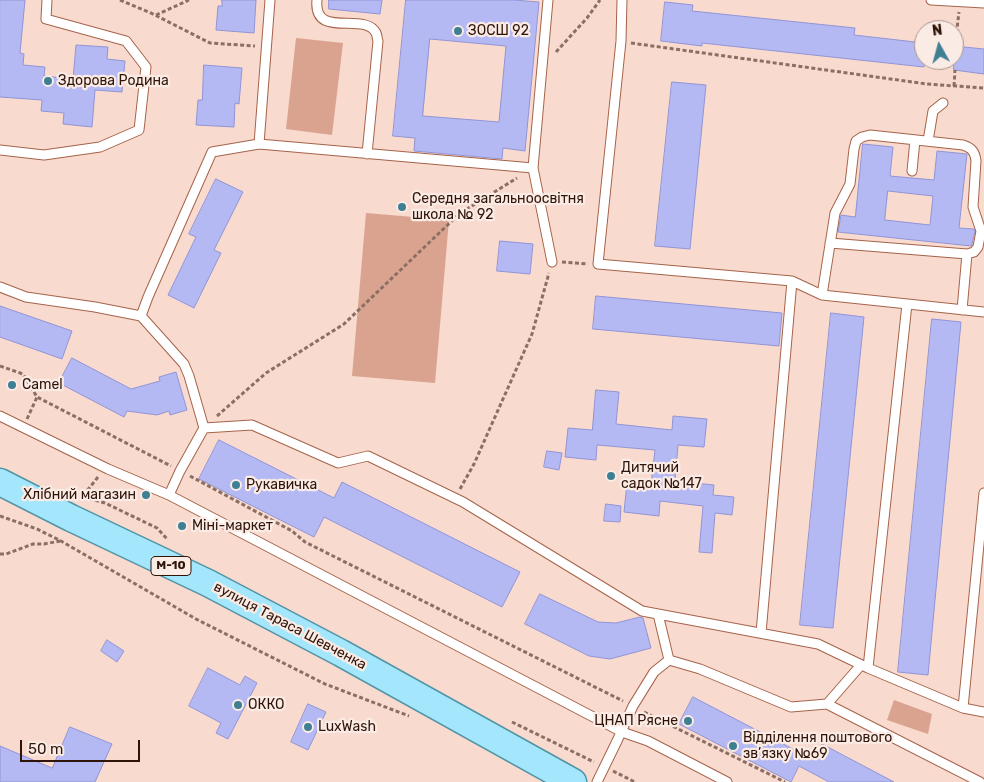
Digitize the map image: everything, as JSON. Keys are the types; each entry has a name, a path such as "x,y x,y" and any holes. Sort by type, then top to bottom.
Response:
{"main road":[{"name":"вулиця Тараса Шевченка","path":"0,482 216,587 341,653 573,782"}],"lane":[{"path":"0,150 44,155 100,147 139,130 146,67 126,41 46,19 47,0"},
{"path":"259,144 270,0"},
{"path":"316,0 317,13 322,19 329,22 365,25 372,28 376,34 378,41 367,154"},
{"path":"548,0 533,168 552,262"},
{"path":"622,0 621,41 598,264 792,281 822,295 984,312"},
{"path":"931,0 982,2"},
{"path":"928,142 932,111 943,103"},
{"path":"822,295 830,243 835,212 850,184 856,142 862,137 870,136 915,140 963,145 970,148 975,154 972,207 981,231 980,242 974,252 967,254 830,243"},
{"path":"912,171 915,140"},
{"path":"141,316 212,152 259,144 533,168"},
{"path":"962,310 967,254"},
{"path":"761,633 792,281"},
{"path":"0,287 26,297 141,316 184,364 204,428 169,495"},
{"path":"827,704 865,667 907,304"},
{"path":"0,416 108,469 169,495 622,732 648,740 727,782"},
{"path":"204,428 252,425 338,463 368,456 463,502 642,610 818,644 865,667 962,708 984,712"},
{"path":"962,708 984,493"},
{"path":"658,614 669,660"},
{"path":"597,782 633,706 654,672 669,660"},
{"path":"669,660 700,669 791,707 827,704 980,782"}],"path":[{"path":"120,0 210,43 266,47"},
{"path":"155,16 189,0"},
{"path":"542,68 587,18 600,0"},
{"path":"958,20 960,2"},
{"path":"621,41 927,84 984,88"},
{"path":"954,86 955,70"},
{"path":"204,428 266,373 344,324 459,214 533,168"},
{"path":"455,498 474,464 532,334 552,262 598,264"},
{"path":"0,366 23,374 37,397 292,531 305,542 624,702"},
{"path":"82,497 98,476 108,469"},
{"path":"0,516 37,529 61,541 196,619 325,684 410,717"},
{"path":"0,554 6,554 34,544 61,541"},
{"path":"644,712 785,782"}],"shaded area":[{"path":"296,38 343,43 332,135 286,129"},
{"path":"366,213 449,220 435,383 352,376"},
{"path":"894,700 932,714 928,734 887,720"}],"building":[{"path":"0,0 25,0 20,53 24,54 23,65 45,67 44,76 73,79 76,45 108,47 107,59 125,61 122,92 95,90 92,127 63,124 64,113 41,111 42,100 0,97"},
{"path":"222,0 256,0 254,33 216,30 218,6 222,6"},
{"path":"329,0 382,0 380,14 329,9"},
{"path":"406,0 514,0 539,2 525,151 503,148 502,159 414,151 415,138 393,136","holes":["430,39 506,46 499,122 423,116"]},
{"path":"665,2 693,5 692,11 855,28 854,35 914,42 914,66 702,43 702,46 661,41"},
{"path":"964,47 984,49 984,74 954,70 964,70"},
{"path":"204,65 242,68 239,104 235,103 234,127 196,125 198,100 202,100"},
{"path":"672,82 706,85 690,249 655,246"},
{"path":"863,144 893,147 890,176 934,180 937,151 967,154 959,228 974,229 971,246 838,232 841,215 855,217","holes":["888,191 933,196 930,225 885,220"]},
{"path":"216,179 243,192 214,250 221,253 194,308 168,295 196,237 189,234"},
{"path":"500,241 533,244 530,274 497,271"},
{"path":"596,296 782,313 779,346 593,329"},
{"path":"0,306 72,331 62,359 0,337"},
{"path":"831,313 864,317 833,628 800,625"},
{"path":"932,319 961,322 928,675 898,672"},
{"path":"72,358 131,389 160,381 159,377 176,372 187,410 170,415 169,411 157,415 127,411 124,417 59,383"},
{"path":"596,390 619,392 616,424 672,430 673,416 707,419 704,447 678,445 675,481 714,485 713,495 734,497 732,515 715,513 712,553 699,552 703,506 660,501 659,516 624,512 627,483 651,485 655,450 597,445 596,460 565,457 568,428 592,430"},
{"path":"219,440 334,498 342,482 520,572 502,607 324,517 314,537 199,479"},
{"path":"547,451 562,453 559,470 544,467"},
{"path":"606,504 621,506 620,522 604,521"},
{"path":"540,594 598,622 616,623 640,617 643,618 651,648 610,659 589,656 525,624"},
{"path":"107,640 124,651 117,662 101,651"},
{"path":"208,668 240,685 245,676 257,683 228,739 216,733 221,723 189,706"},
{"path":"693,697 814,760 822,744 894,782 829,782 799,766 791,782 679,724"},
{"name":"LuxWash","path":"308,704 326,712 308,750 291,742"},
{"path":"70,727 112,744 95,782 0,782 0,746 52,768"}],"place":[{"name":"ЗОСШ 92","path":"458,31"},
{"name":"Здорова Родина","path":"48,81"},
{"name":"Середня загальноосвітня школа № 92","path":"402,207"},
{"name":"Camel","path":"12,385"},
{"name":"Дитячий садок №147","path":"611,476"},
{"name":"Рукавичка","path":"236,485"},
{"name":"Хлібний магазин","path":"146,495"},
{"name":"Міні-маркет","path":"182,526"},
{"name":"ОККО","path":"238,705"},
{"name":"ЦНАП Рясне","path":"688,721"},
{"name":"LuxWash","path":"308,727"},
{"name":"Відділення поштового зв’язку №69","path":"733,746"}]}
